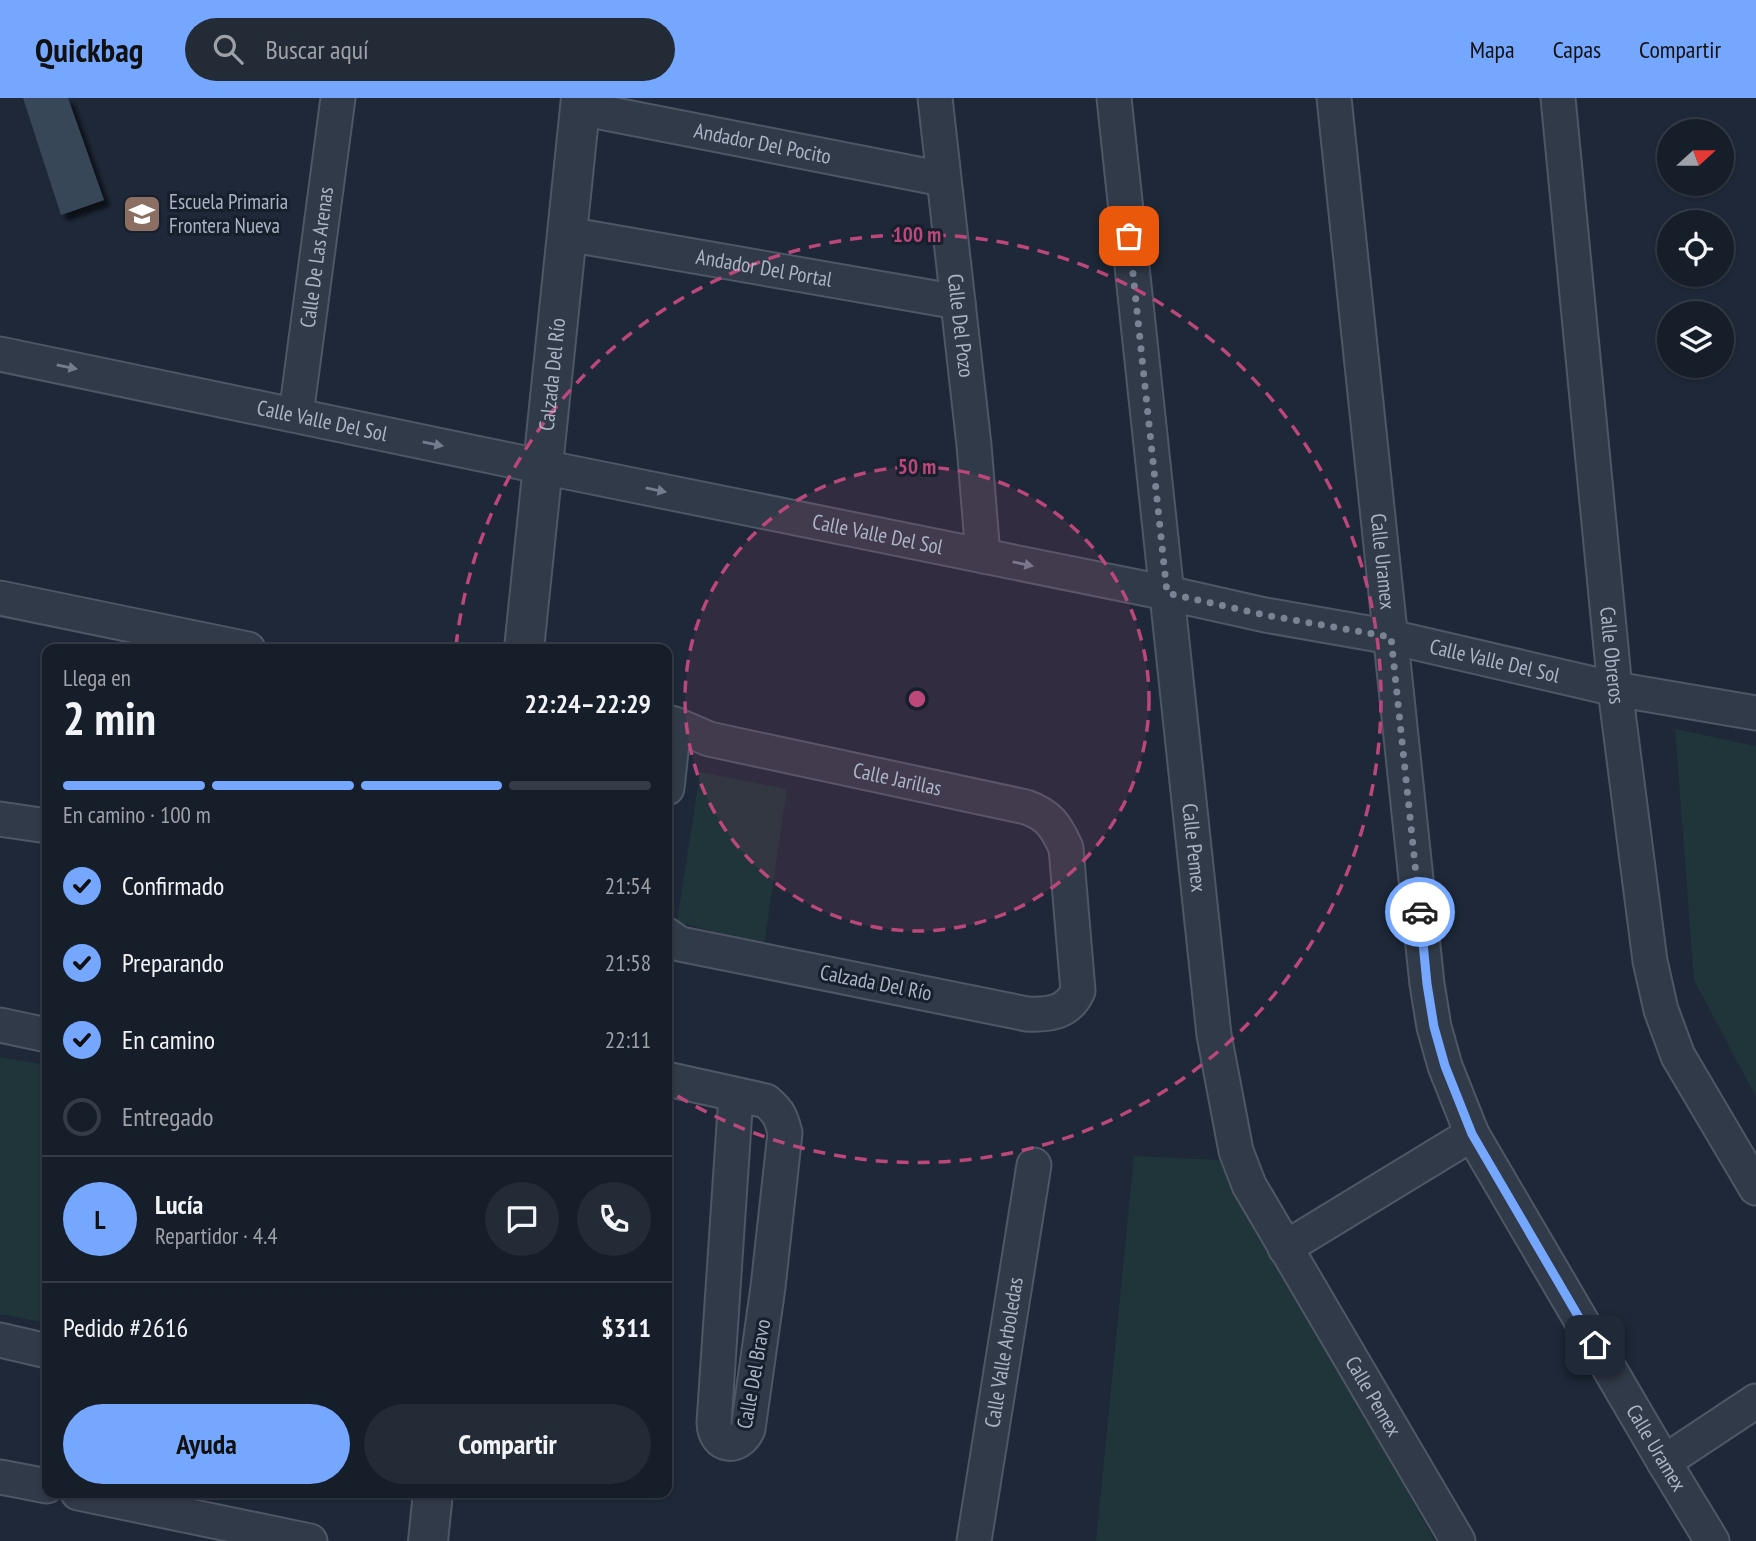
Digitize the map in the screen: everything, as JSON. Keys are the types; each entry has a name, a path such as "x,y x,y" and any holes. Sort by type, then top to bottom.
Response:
{"street":[{"name":"Calle De Las Arenas","path":"296,415 338,98"},
{"name":"Calle Del Pozo","path":"934,98 974,445 983,556"},
{"name":"Calle Pemex","path":"1114,98 1214,1035 1236,1151 1249,1185 1458,1541"},
{"name":"Calle Uramex","path":"1334,98 1427,984 1434,1027 1445,1066 1472,1134 1712,1541"},
{"name":"Calle Obreros","path":"1558,98 1615,689 1650,961 1661,1010 1678,1056 1756,1188"},
{"name":"Andador Del Pocito","path":"580,103 943,178"},
{"name":"Calzada Del Río","path":"525,644 580,103"},
{"name":"Andador Del Portal","path":"567,234 958,302"},
{"name":"Calle Valle Del Sol","path":"0,354 1265,615 1391,637 1615,689 1756,713"},
{"path":"0,598 224,644"},
{"name":"Calle Jarillas","path":"672,734 709,739 1040,812 1060,833 1066,848 1078,991"},
{"path":"0,819 42,825"},
{"name":"Calzada Del Río","path":"672,938 680,944 1027,1014 1064,1009 1074,1001 1078,991"},
{"path":"0,1025 42,1034"},
{"name":"Calle Del Bravo","path":"672,1080 766,1101 781,1117 785,1133 768,1287 748,1429 738,1442 727,1443 718,1439 715,1423 736,1095"},
{"path":"1285,1248 1472,1134"},
{"name":"Calle Valle Arboledas","path":"974,1541 1034,1165"},
{"path":"0,1340 42,1350"},
{"path":"1664,1462 1756,1401"},
{"path":"0,1477 42,1485"},
{"path":"102,1498 310,1541"},
{"path":"428,1541 432,1498"}],"green space":[{"path":"1675,729 1756,746 1756,1097 1694,980"},
{"path":"700,772 787,789 764,945 677,922"},
{"path":"0,1057 42,1064 42,1322 0,1314"},
{"path":"1134,1156 1221,1160 1435,1541 1096,1541"}],"building":[{"path":"23,98 68,98 104,200 61,215"}],"way so far":[{"path":"1129,236 1167,593 1265,615 1391,637 1420,912"}],"place":[{"name":"Escuela Primaria Frontera Nueva","path":"142,214"}],"route":[{"path":"1420,912 1434,1027 1445,1066 1472,1134 1595,1345"}]}
